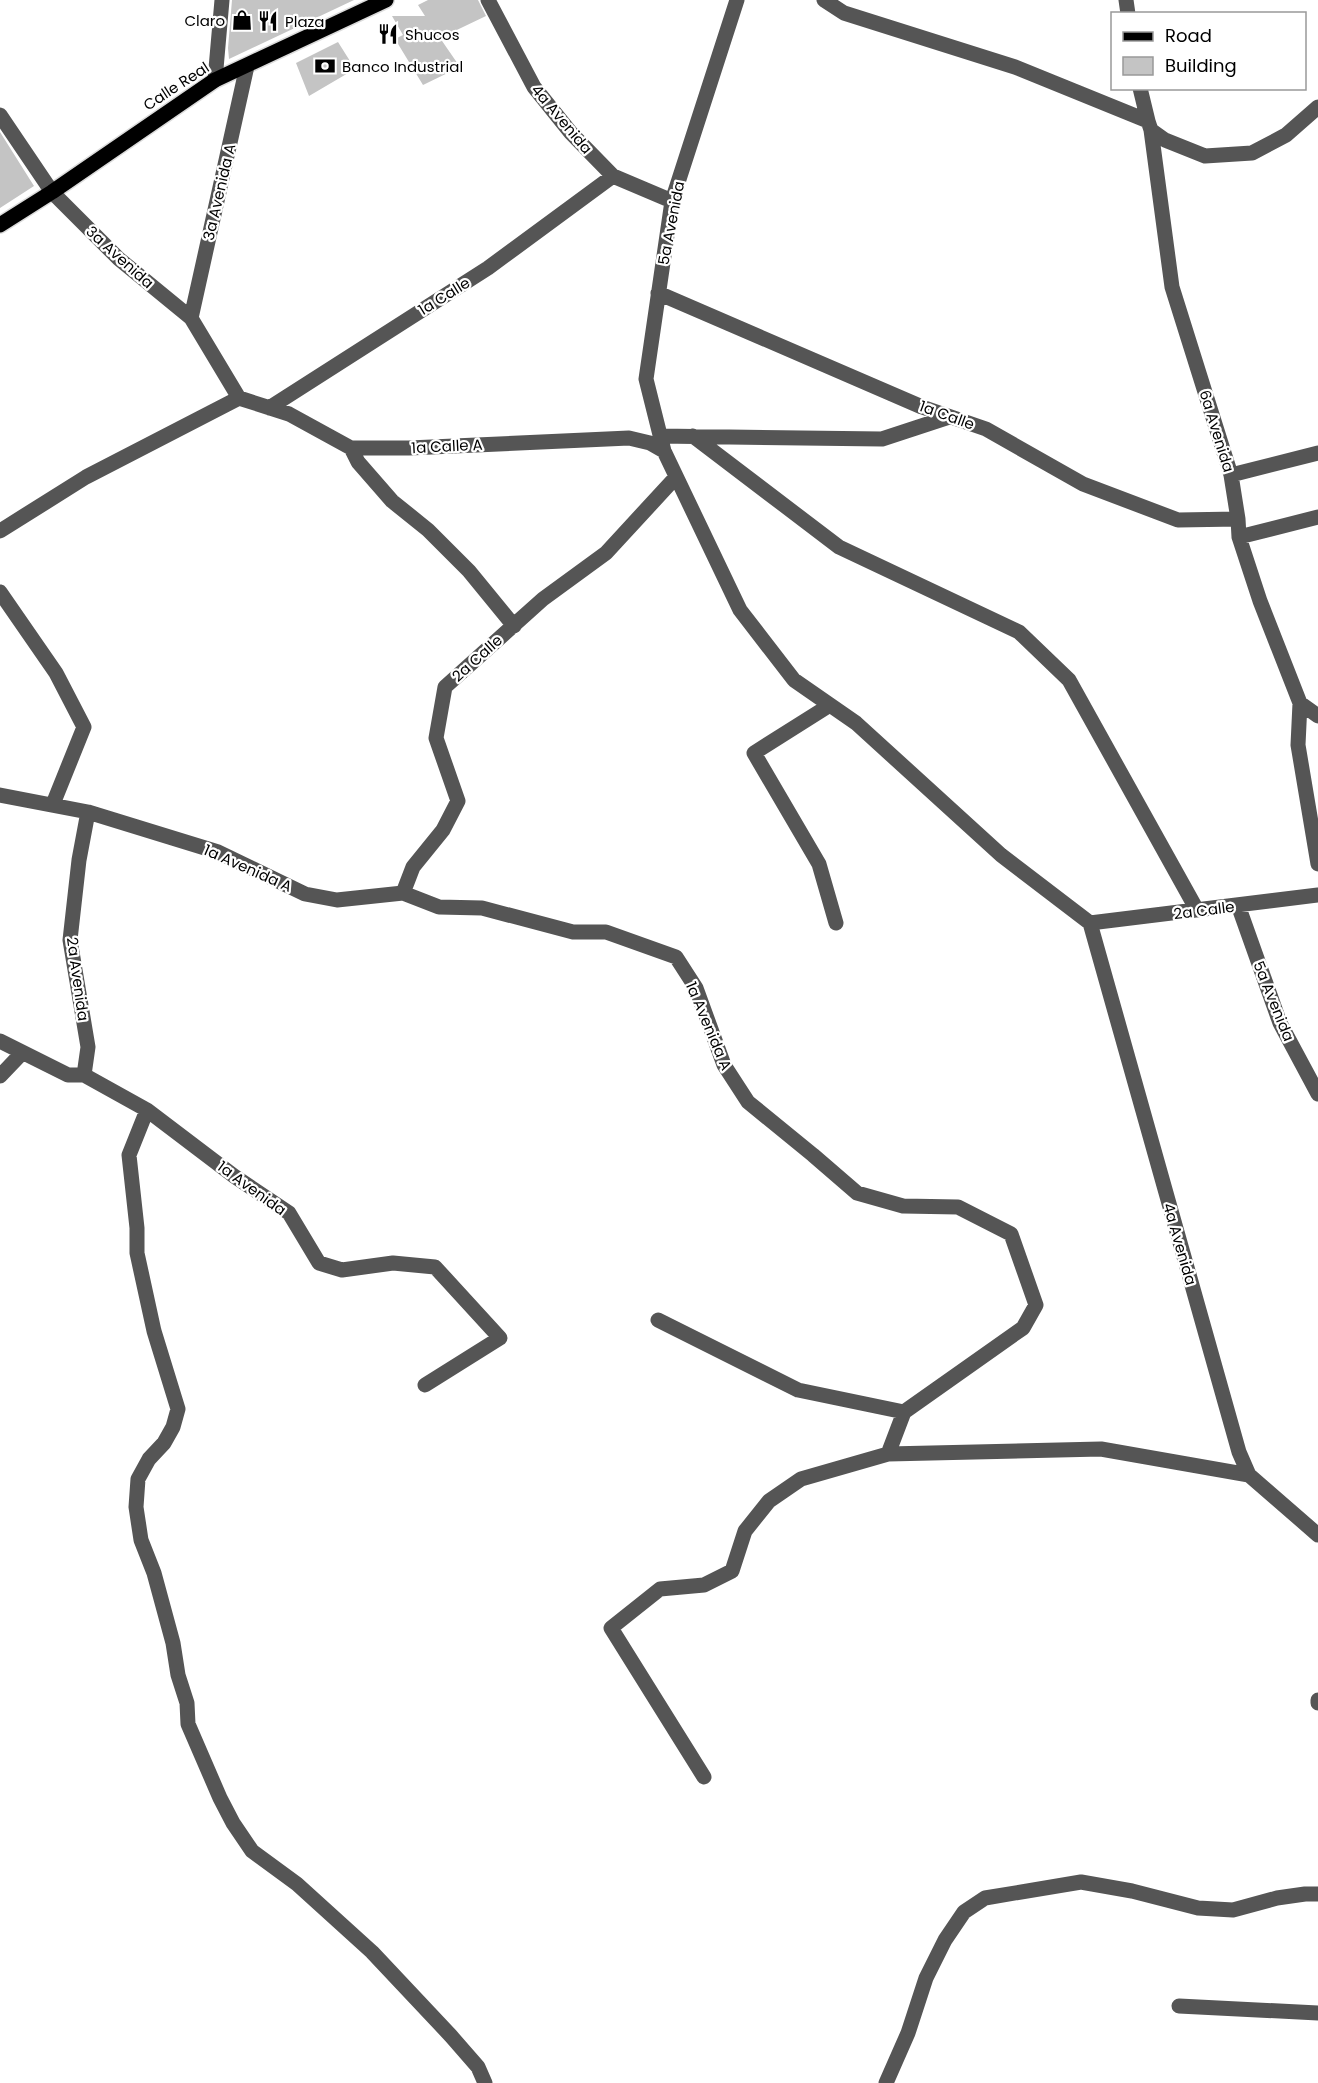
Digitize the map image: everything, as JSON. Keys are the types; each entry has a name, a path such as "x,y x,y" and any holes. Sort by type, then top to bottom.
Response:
{"main road":[{"name":"Calle Real","path":"0,225 216,80 386,0"}],"street":[{"path":"216,80 222,0"},
{"name":"4a Avenida","path":"488,0 534,87 571,133 614,176 672,201"},
{"name":"5a Avenida","path":"737,0 672,201 646,379 664,451 740,610 794,680 856,723 1001,855 1090,923"},
{"path":"824,0 844,13 1015,67 1149,126 1165,140 1205,156 1252,153 1286,135 1318,107"},
{"name":"3a Avenida A","path":"191,318 247,66"},
{"name":"6a Avenida","path":"1140,90 1149,126 1172,287 1231,476 1239,537 1260,601 1300,703"},
{"name":"3a Avenida","path":"0,115 52,192 119,259 191,318 239,398"},
{"name":"1a Calle","path":"269,408 488,268 614,176"},
{"name":"1a Calle","path":"658,293 949,417 986,429 1083,484 1179,520 1238,519"},
{"path":"0,531 86,477 239,398"},
{"name":"1a Calle A","path":"239,398 289,414 351,448 409,448 629,438 650,443 664,451"},
{"path":"660,436 882,439 949,417"},
{"path":"693,436 839,547 1019,632 1070,680 1197,910"},
{"path":"351,448 358,462 392,501 428,530 469,571 514,626"},
{"path":"1231,476 1318,453"},
{"name":"2a Calle","path":"403,893 413,867 442,830 458,801 436,738 445,687 543,600 606,553 676,477"},
{"path":"1239,537 1318,516"},
{"path":"0,592 56,673 84,727 53,804"},
{"path":"1300,703 1318,716"},
{"path":"1300,703 1298,746 1318,864"},
{"path":"830,705 754,753 819,864 836,923"},
{"name":"1a Avenida A","path":"0,795 88,812 219,852 305,894 337,900 403,893 439,907 482,908 573,932 606,932 676,957 696,988 724,1065 748,1102 857,1193 903,1206 958,1207 1011,1234 1035,1305 1023,1328 904,1412"},
{"name":"2a Avenida","path":"84,1075 88,1047 70,940 78,860 88,812"},
{"name":"2a Calle","path":"1090,923 1318,895"},
{"name":"5a Avenida","path":"1238,905 1280,1023 1318,1094"},
{"name":"4a Avenida","path":"1090,923 1239,1452 1249,1475 1318,1535"},
{"name":"1a Avenida","path":"0,1041 68,1075 84,1075 147,1110 234,1176 289,1213 319,1263 342,1270 393,1263 435,1267 500,1338 425,1385"},
{"path":"0,1076 22,1053"},
{"path":"147,1110 129,1155 137,1228 137,1253 154,1331 178,1409 173,1427 164,1443 149,1459 138,1479 136,1507 141,1540 154,1573 178,1675 187,1703 188,1724 220,1798 252,1851 297,1884 372,1952 478,2067 485,2083"},
{"path":"658,1320 798,1390 904,1412 888,1454"},
{"path":"704,1777 611,1628 660,1589 704,1585 732,1571 745,1531 769,1501 801,1479 888,1454 1101,1449 1249,1475"},
{"path":"886,2083 908,2033 926,1978 945,1940 964,1912 985,1898 1081,1882 1162,1898 1198,1908 1233,1911 1277,1898 1318,1894"},
{"path":"1179,2006 1318,2013"}],"building":[{"name":"Plaza","path":"232,0 354,0 229,59"},
{"path":"428,0 478,0 486,16 440,38 460,67 423,85 395,39 403,35 392,16 425,16 418,5"},
{"name":"Banco Industrial","path":"338,42 355,69 309,96 296,63"},
{"path":"0,132 34,186 0,208"}],"place":[{"name":"Claro","path":"242,20"},
{"name":"Plaza","path":"268,21"},
{"name":"Shucos","path":"388,34"},
{"name":"Banco Industrial","path":"325,66"}]}
